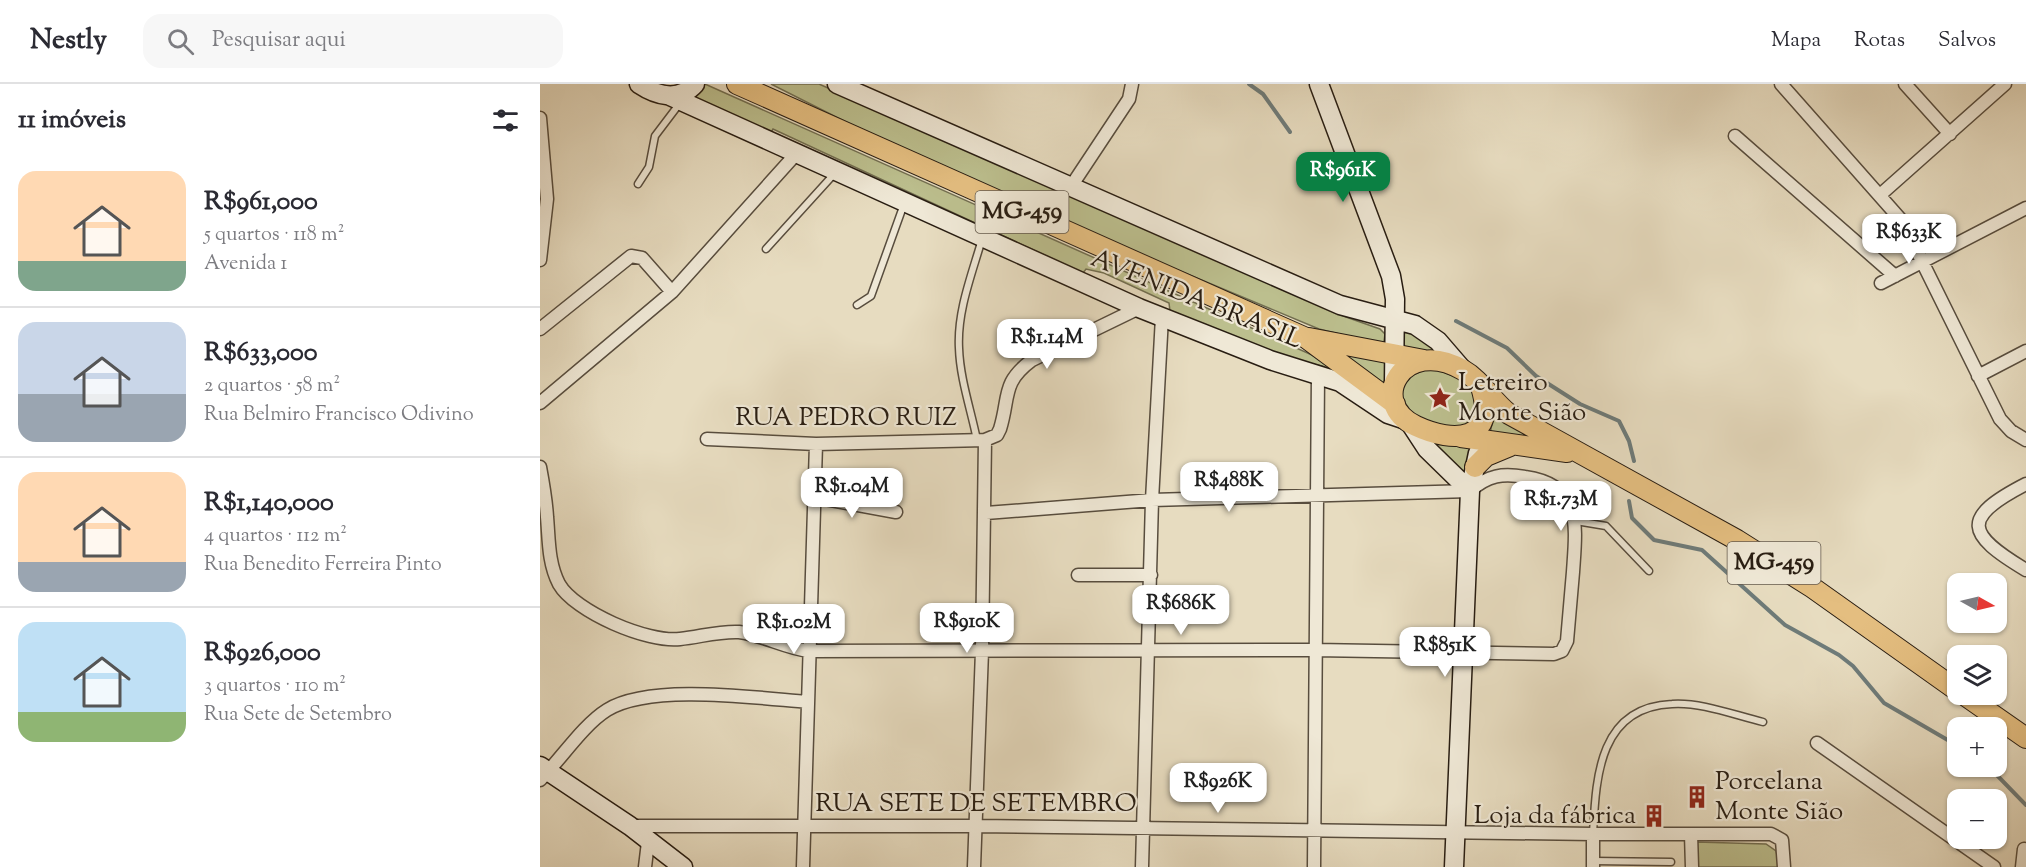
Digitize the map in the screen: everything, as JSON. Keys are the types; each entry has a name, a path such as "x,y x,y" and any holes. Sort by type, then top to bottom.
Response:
{"main road":[{"name":"MG-459","path":"737,84 1306,338 1444,363 1463,370 1509,414 1737,540 1814,588 1947,683"},
{"name":"MG-459","path":"1306,338 1404,416 1441,435 1474,433 1510,446 1579,454"},
{"path":"1404,416 1394,383 1408,364 1424,360"},
{"path":"1474,433 1485,399 1481,387"},
{"path":"1475,467 1486,456 1510,446"},
{"path":"1979,705 2026,738"}],"street":[{"name":"AVENIDA BRASIL","path":"639,84 1139,308 1270,360 1347,386 1388,414 1404,416"},
{"path":"675,99 695,84"},
{"path":"837,84 1340,305 1396,319 1430,333 1463,370"},
{"path":"1070,188 1128,99 1132,84"},
{"path":"1319,84 1390,276 1396,319 1393,353 1394,383"},
{"path":"1781,84 1902,221 2005,426 2026,440"},
{"path":"1905,84 1950,134"},
{"path":"1880,195 2005,84"},
{"path":"540,118 547,188 540,260"},
{"path":"1736,136 1895,276"},
{"path":"540,403 672,292 796,154"},
{"path":"1881,283 2026,208"},
{"path":"540,329 631,256 642,258 672,292"},
{"path":"974,867 986,513 981,440 997,435 1007,389 1020,369 1032,360 1139,308"},
{"path":"1142,867 1152,500 1162,317"},
{"path":"1978,376 2026,351"},
{"path":"1314,867 1318,375"},
{"path":"1404,416 1427,449 1470,491"},
{"path":"1454,867 1470,491 1475,467 1474,433"},
{"name":"RUA PEDRO RUIZ","path":"707,439 816,444 981,440"},
{"path":"803,867 816,444"},
{"path":"540,467 547,516 544,545 554,574 566,594 578,603 630,630 661,639 680,639 725,632 740,633 809,651 1315,650 1554,654 1562,651 1567,641 1576,521 1565,495 1554,485 1535,478 1513,475 1492,476 1470,491 1152,500 986,513"},
{"path":"2026,484 1997,499 1982,516 1980,536 1994,551 2026,570"},
{"path":"814,496 896,512"},
{"path":"1078,575 1151,575"},
{"path":"683,867 630,826 543,772 606,711 622,703 646,697 675,696 808,702"},
{"path":"1816,743 1994,867"},
{"name":"RUA SETE DE SETEMBRO","path":"630,826 975,826 1770,834 1780,837 1784,845 1785,867"},
{"path":"1593,834 1593,864"},
{"path":"1691,834 1692,867"},
{"path":"645,867 648,842"},
{"path":"2022,867 2024,849"}],"lane":[{"path":"638,184 649,167 655,136 675,99"},
{"path":"766,249 835,172"},
{"path":"857,305 871,296 904,204"},
{"path":"981,440 962,368 959,337 964,302 982,238"},
{"path":"1576,521 1606,526 1649,571"},
{"path":"1593,834 1596,782 1600,764 1615,731 1632,715 1653,706 1673,704 1693,706 1763,722"},
{"path":"1593,864 1671,862"}],"green space":[{"path":"705,84 1312,355 1348,377 1322,366 1293,360 1170,311 1169,303 1104,273 1086,269 1083,273 773,129 768,138 697,100 695,95 699,85"},
{"path":"771,84 819,84 1346,317 1380,329 1385,334 1384,341 1380,344 1319,329 1144,256 850,124"},
{"path":"1400,328 1427,340 1443,355 1399,346"},
{"path":"1326,345 1386,357 1385,388"},
{"path":"1431,367 1468,382 1478,402 1474,422 1452,427 1441,426 1431,424 1413,413 1401,393 1406,378"},
{"path":"1494,410 1544,441 1490,435"},
{"path":"1424,436 1473,445 1467,482"},
{"path":"1696,842 1766,844 1776,851 1780,867 1696,867"}],"waterway":[{"path":"1249,84 1263,94 1290,132"},
{"path":"1456,321 1507,348 1536,376 1580,404 1619,421 1629,441 1634,461"},
{"path":"1629,501 1632,518 1654,540 1702,550 1785,625 1839,655 1853,666 1884,703 1947,740"},
{"path":"1999,777 2026,805"}],"place":[{"name":"Letreiro Monte Sião","path":"1440,398"},
{"name":"Porcelana Monte Sião","path":"1697,797"},
{"name":"Loja da fábrica","path":"1654,816"}]}
